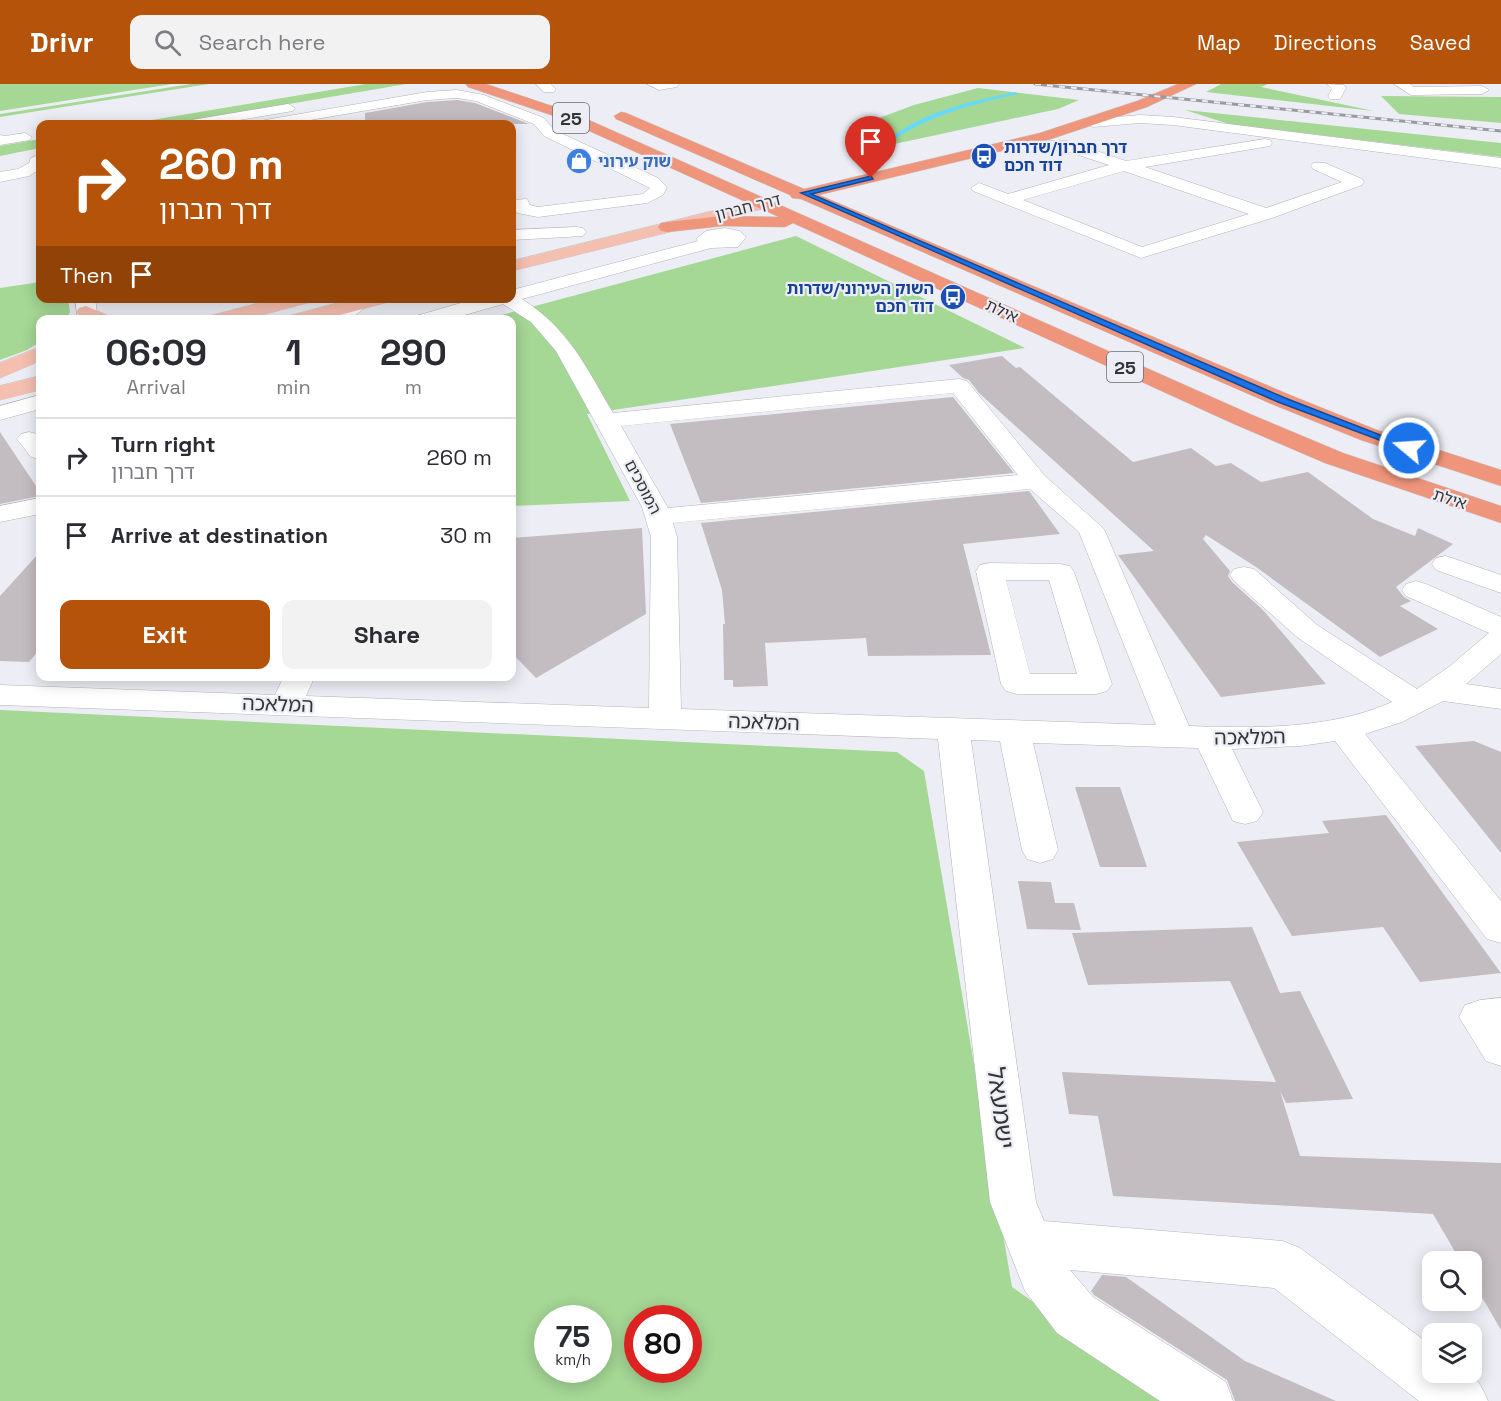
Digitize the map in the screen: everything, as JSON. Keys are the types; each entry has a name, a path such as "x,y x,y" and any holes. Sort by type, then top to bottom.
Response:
{"highway":[{"name":"אילת","path":"473,84 568,116 1242,419 1334,458 1501,515"},
{"name":"25","path":"531,84 564,94"},
{"path":"1063,139 1093,123 1189,84"},
{"path":"1043,121 1103,102"},
{"name":"אילת","path":"603,108 720,159 781,175 806,185 901,236 1282,400 1368,435 1501,478"},
{"name":"דרך חברון","path":"761,204 806,185 907,169 1006,146"},
{"path":"665,160 690,184 693,191"},
{"path":"901,236 870,203 871,189 878,182 907,169"},
{"name":"דרך חברון","path":"737,193 781,175"},
{"path":"667,227 723,221 781,221 835,235"},
{"path":"1450,462 1501,472"},
{"path":"1420,489 1489,527 1501,537"}],"main road":[{"name":"דרך חברון","path":"516,247 737,193"},
{"name":"דרך חברון","path":"516,266 761,204"},
{"path":"237,315 284,303"},
{"path":"316,315 363,303"},
{"path":"0,371 36,355"},
{"path":"0,371 36,363"},
{"path":"0,393 36,384"}],"street":[{"path":"216,120 429,84"},
{"path":"243,120 455,84"},
{"path":"654,84 659,86 672,84"},
{"path":"1401,84 1411,91 1482,90"},
{"path":"317,120 427,96 468,95 539,121 549,133 652,181 659,187 657,192 647,198 558,210 538,212 523,209 521,203 516,204"},
{"path":"1146,103 1177,116 1208,124"},
{"path":"1093,123 1140,119 1208,124 1501,163"},
{"path":"1,141 25,137"},
{"path":"1006,146 1063,139 1124,166 1266,214"},
{"path":"1006,199 1124,166 1265,143"},
{"path":"19,158 36,166"},
{"path":"979,188 1141,253 1266,214 1356,182 1318,166"},
{"path":"1,177 36,167"},
{"path":"516,235 577,232"},
{"path":"516,295 711,243"},
{"path":"556,268 559,261 570,251"},
{"path":"516,267 556,268 575,279"},
{"path":"344,315 367,303"},
{"path":"441,315 484,303"},
{"name":"המוסכים","path":"515,303 538,318 560,341 659,518 664,537 665,719"},
{"path":"606,421 959,386 1036,481 1091,529 1177,737"},
{"path":"0,413 36,403"},
{"path":"659,518 1036,481"},
{"path":"0,514 36,507"},
{"path":"1446,564 1501,586 1470,614"},
{"path":"990,571 1060,572 1096,684 1043,684 1017,684 990,571"},
{"path":"1244,575 1306,631 1427,697 1501,699"},
{"path":"1416,590 1470,614 1499,641"},
{"name":"המלאכה","path":"26,689 157,688 285,705 1177,737 1275,738 1342,728 1385,717 1427,697 1499,641"},
{"path":"285,705 297,681"},
{"path":"1043,684 1058,733"},
{"path":"1342,728 1501,928"},
{"name":"ישמעאל","path":"953,729 1013,1202 1042,1274 1075,1315 1207,1401"},
{"path":"1014,731 1040,850"},
{"path":"1210,738 1245,812"},
{"path":"1501,1015 1479,1017 1501,1048"},
{"path":"1030,1243 1283,1265 1462,1401"}],"green space":[{"path":"0,84 172,84 0,111"},
{"path":"191,84 209,84 0,117 0,114"},
{"path":"366,84 406,84 196,120 152,120"},
{"path":"1221,84 1268,84 1261,87 1374,111 1206,92"},
{"path":"978,88 1079,100 1058,109 871,149 866,141 863,124 914,105"},
{"path":"1381,96 1501,97 1501,123 1399,114"},
{"path":"1185,110 1501,143 1501,157 1229,124"},
{"path":"36,140 36,149 0,156 0,146"},
{"path":"796,236 1025,348 587,414 630,501 516,506 516,315 502,315"},
{"path":"36,283 36,303 69,303 70,312 68,315 36,315 36,344 0,360 0,288"},
{"path":"0,710 897,752 924,771 1012,1287 1173,1401 0,1401"}],"building":[{"path":"457,100 475,103 529,124 516,124 516,120 365,120 365,113 427,102"},
{"path":"1002,356 1016,368 1020,367 1133,462 1191,448 1216,466 1231,463 1261,482 1308,472 1373,519 1415,536 1418,528 1453,544 1396,587 1404,597 1411,601 1400,606 1438,629 1380,657 1256,567 1206,535 1203,539 1230,571 1228,576 1232,582 1263,610 1326,684 1221,697 1118,555 1154,551 979,393 969,380 963,378 949,365"},
{"path":"953,397 1014,473 701,503 670,424"},
{"path":"0,432 36,486 36,497 0,504"},
{"path":"1029,491 1060,534 963,544 991,655 868,656 866,638 765,643 768,686 733,687 733,680 724,680 723,624 725,624 722,590 701,523"},
{"path":"642,528 646,614 536,678 516,657 516,538"},
{"path":"36,556 36,654 29,662 0,661 0,596"},
{"path":"1474,741 1501,752 1501,853 1415,746"},
{"path":"1075,787 1120,787 1147,867 1100,867"},
{"path":"1386,815 1501,973 1420,982 1383,927 1292,936 1237,842 1329,833 1322,821"},
{"path":"1018,881 1051,882 1055,903 1074,903 1081,930 1027,929"},
{"path":"1252,927 1280,993 1300,991 1353,1099 1286,1103 1280,1091 1300,1156 1501,1163 1501,1330 1482,1297 1482,1251 1455,1251 1433,1214 1113,1196 1098,1116 1069,1114 1062,1072 1276,1082 1230,981 1088,985 1072,933"},
{"path":"1102,1275 1126,1277 1245,1361 1336,1401 1235,1401 1227,1380 1094,1295 1091,1291"}],"waterway":[{"path":"891,145 888,142 900,133 931,118 966,105 1016,93"}],"railway":[{"path":"1035,84 1501,131"}],"place":[{"name":"דרך חברון/שדרות דוד חכם","path":"984,156"},
{"name":"שוק עירוני","path":"579,161"},
{"name":"השוק העירוני/שדרות דוד חכם","path":"953,297"}],"route":[{"path":"871,178 805,193 1282,400 1368,435 1409,448"}]}
